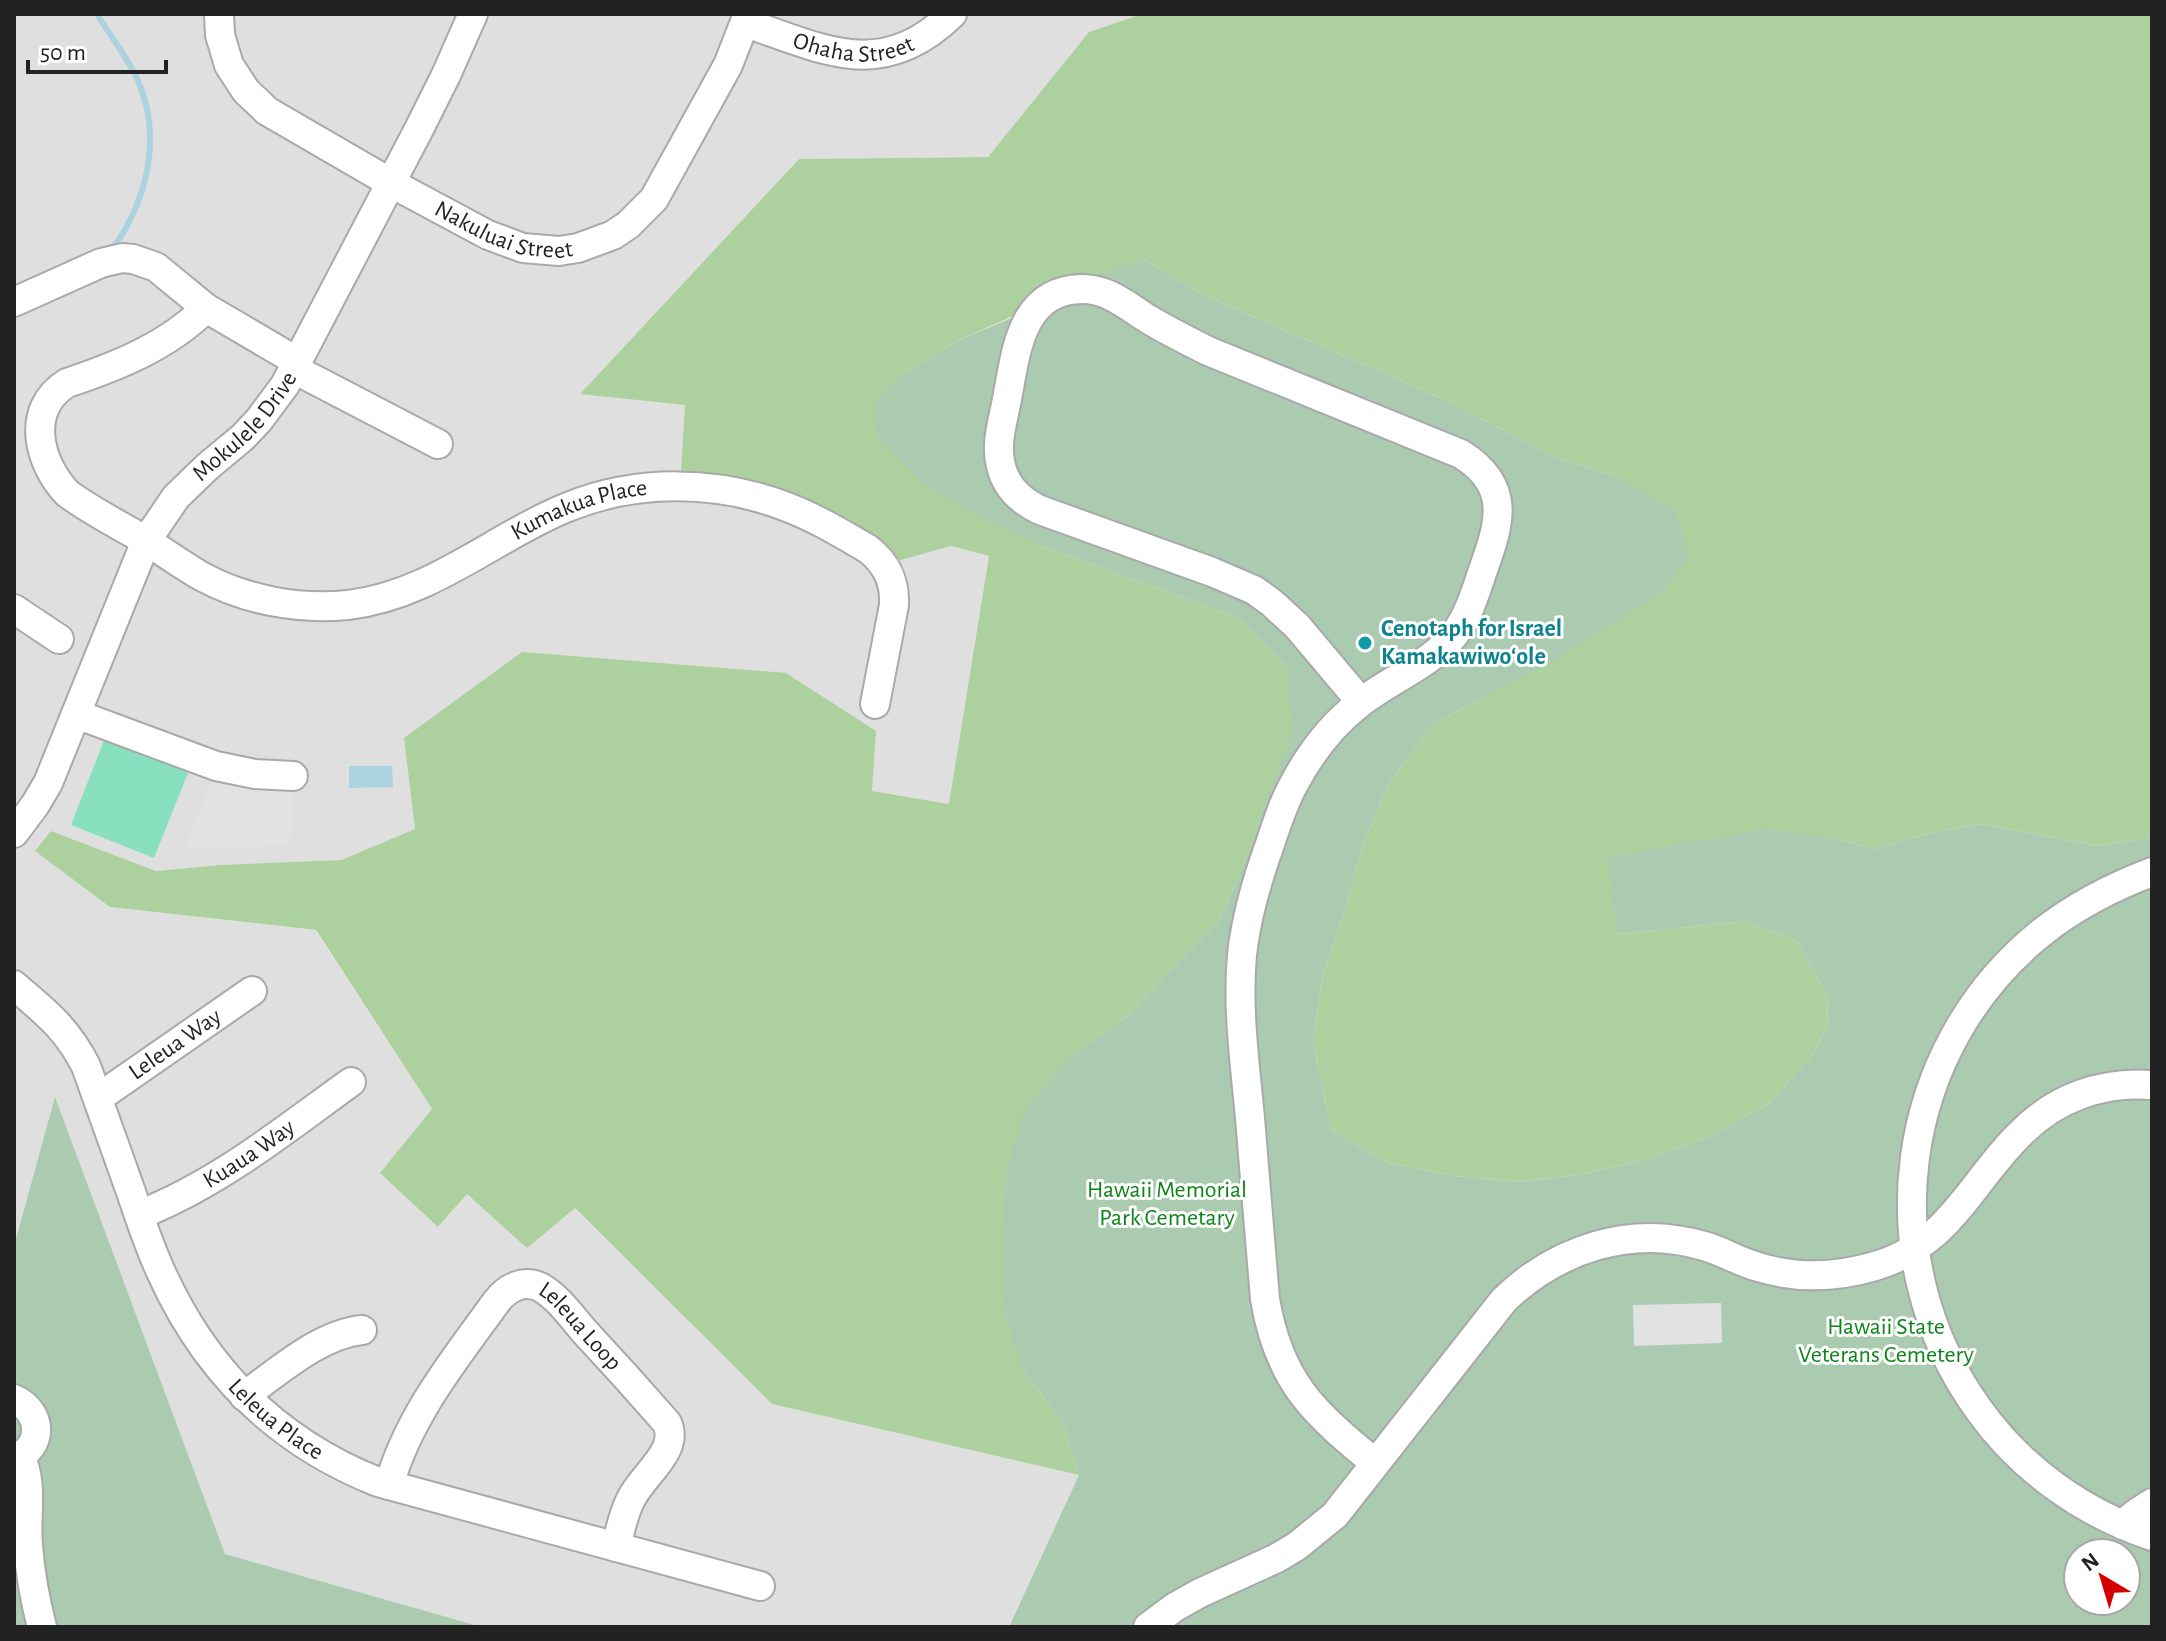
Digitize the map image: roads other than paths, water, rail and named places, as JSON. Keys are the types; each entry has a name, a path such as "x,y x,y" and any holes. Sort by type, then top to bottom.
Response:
{"street":[{"name":"Nakuluai Street","path":"219,14 220,35 229,65 256,102 280,120 488,235 523,248 559,251 604,239 628,225 654,199 728,65 747,18"},
{"name":"Mokulele Drive","path":"19,814 48,783 146,541 162,514 183,489 243,437 285,385 446,75 473,14"},
{"name":"Ohaha Street","path":"747,18 829,52 861,55 910,45 940,26 952,14"},
{"path":"14,302 101,263 122,258 145,262 156,267 206,308 296,366 438,444"},
{"path":"1361,702 1297,626 1254,590 1040,510 1013,490 1001,469 998,445 1019,338 1028,318 1044,302 1066,291 1080,289 1107,293 1170,332 1208,351 1461,454 1479,467 1496,497 1496,532 1467,614 1458,630 1439,650 1361,702 1320,743 1294,784 1259,875 1248,914 1242,954 1241,1014 1265,1299 1273,1337 1288,1373 1310,1405 1375,1463"},
{"name":"Kumakua Place","path":"206,308 158,346 67,383 58,389 42,413 42,445 51,473 59,483 77,501 203,576 249,596 298,605 347,605 417,587 543,518 598,497 655,487 738,493 787,507 832,528 876,555 888,571 894,605 875,704"},
{"path":"14,609 59,639"},
{"path":"76,714 216,766 255,774 293,776"},
{"path":"2152,872 2067,913 2017,954 1995,978 1964,1021 1943,1059 1922,1119 1912,1183 1913,1248 1927,1310 1952,1369 1988,1423 2030,1467 2054,1486 2123,1525 2152,1536"},
{"name":"Leleua Place","path":"14,985 53,1018 86,1066 139,1215 174,1299 202,1344 244,1396 283,1431 349,1471 389,1485 760,1586"},
{"name":"Leleua Way","path":"98,1098 252,991"},
{"name":"Kuaua Way","path":"139,1215 173,1202 223,1173 351,1082"},
{"path":"1148,1627 1200,1593 1277,1558 1335,1515 1504,1300 1536,1273 1574,1252 1616,1240 1661,1238 1705,1246 1773,1271 1815,1276 1879,1265 1938,1231 2017,1136 2047,1111 2101,1088 2152,1085"},
{"name":"Leleua Loop","path":"389,1485 396,1459 418,1414 497,1301 515,1286 536,1285 567,1311 670,1430 667,1451 641,1481 629,1502 616,1547"},
{"path":"244,1396 325,1339 362,1330"},
{"path":"14,1399 30,1410 36,1426 33,1443 17,1458 27,1472 29,1482 28,1554 42,1627"},
{"path":"2123,1525 2152,1503"}],"water":[{"path":"349,766 392,766 393,787 349,788"}],"waterway":[{"path":"97,14 135,74 146,104 149,126 148,168 142,189 114,247"}],"place":[{"name":"Cenotaph for Israel Kamakawiwoʻole","path":"1365,643"}],"park label":[{"name":"Hawaii Memorial Park Cemetary","path":"1167,1204"},
{"name":"Hawaii State Veterans Cemetery","path":"1886,1341"}]}
